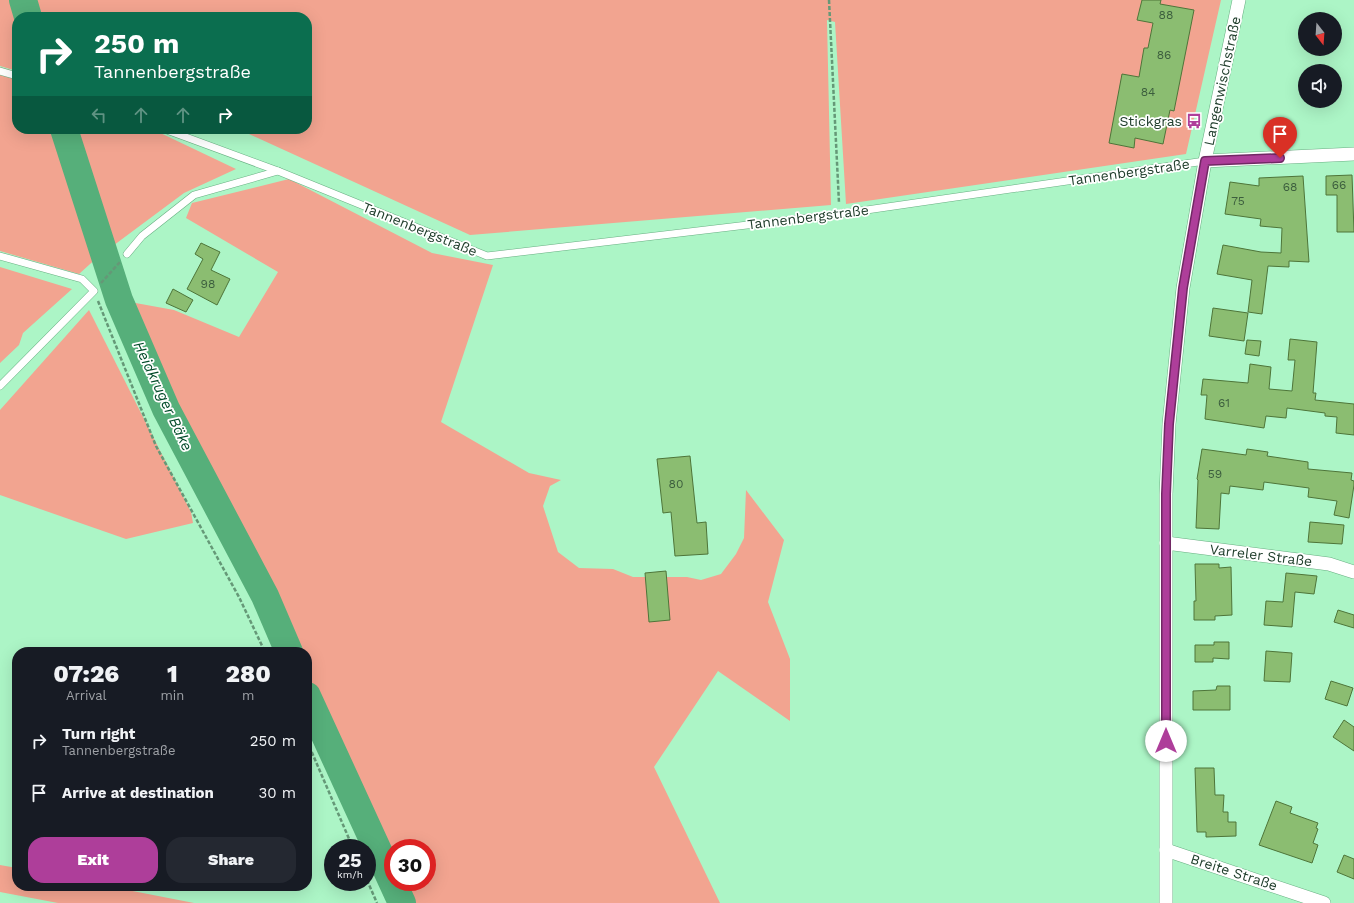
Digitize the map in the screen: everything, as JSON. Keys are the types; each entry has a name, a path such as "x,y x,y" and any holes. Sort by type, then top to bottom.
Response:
{"street":[{"name":"Langenwischstraße","path":"1166,903 1166,543 1169,424 1183,288 1205,161 1239,0"},
{"name":"Tannenbergstraße","path":"1205,161 1354,154"},
{"name":"Varreler Straße","path":"1166,543 1329,564 1354,572"},
{"name":"Breite Straße","path":"1166,850 1324,903"}],"lane":[{"path":"0,71 12,75"},
{"name":"Tannenbergstraße","path":"178,134 278,171 487,256 839,214 1205,161"},
{"path":"127,254 142,236 194,195 278,171"},
{"path":"0,256 82,280 94,291 0,386"}],"path":[{"path":"829,0 839,214"},
{"path":"100,284 127,254"},
{"path":"94,291 156,446 239,597 263,647"},
{"path":"312,753 349,839"},
{"path":"371,891 376,903"}],"shaded area":[{"path":"0,0 20,0 24,12 12,12 12,70 0,66"},
{"path":"26,0 1221,0 1186,154 846,204 835,22 827,20 831,205 470,235 249,134 312,134 312,12 30,12"},
{"path":"0,67 12,71 12,134 61,134 100,255 79,274 0,251"},
{"path":"69,134 162,134 236,169 184,193 106,251"},
{"path":"289,179 432,253 493,265 441,422 529,473 561,480 550,486 543,506 558,552 579,568 613,569 633,577 687,577 701,580 721,574 736,554 744,538 746,490 784,540 768,602 790,659 790,721 718,671 654,767 720,903 404,903 399,891 436,891 436,839 384,839 384,858 312,699 312,647 289,647 266,594 167,407 119,300 174,310 239,337 278,272 186,218 192,203"},
{"path":"0,267 72,289 23,333 19,345 0,363"},
{"path":"89,310 191,512 193,523 126,539 0,495 0,410"},
{"path":"0,865 12,867 12,891 133,891 194,903 58,903 0,892"}],"building":[{"path":"1142,0 1161,0 1160,4 1194,10 1174,111 1170,110 1163,144 1135,138 1134,148 1109,143 1122,74 1139,77 1144,48 1148,48 1153,23 1137,20"},
{"path":"1352,175 1354,232 1337,232 1337,195 1326,195 1326,176"},
{"path":"1303,176 1309,262 1289,261 1289,267 1268,266 1262,314 1248,312 1252,280 1217,274 1223,245 1261,252 1281,253 1282,228 1260,226 1261,219 1225,214 1230,182 1259,186 1259,178"},
{"path":"201,243 220,252 211,270 230,279 217,305 187,289 203,259 195,254"},
{"path":"173,289 193,300 186,312 166,303"},
{"path":"1213,308 1248,313 1244,341 1209,336"},
{"path":"1290,339 1317,342 1313,393 1316,393 1315,400 1354,404 1354,435 1336,433 1337,417 1325,416 1325,413 1287,408 1286,418 1266,416 1264,428 1205,419 1207,395 1201,395 1203,379 1248,383 1250,364 1271,367 1269,389 1292,391 1295,360 1288,360"},
{"path":"1247,340 1261,341 1259,356 1245,354"},
{"path":"1202,449 1246,455 1247,449 1268,452 1267,456 1308,462 1308,469 1352,473 1351,480 1354,481 1354,485 1349,518 1334,515 1337,501 1308,497 1309,488 1264,482 1263,490 1230,486 1229,494 1221,493 1219,529 1196,528 1197,479"},
{"path":"690,456 697,523 706,522 708,554 675,556 671,512 663,513 657,459"},
{"path":"1310,522 1344,525 1342,544 1308,542"},
{"path":"1195,564 1219,564 1219,568 1231,567 1232,615 1215,616 1215,620 1194,620 1194,601 1196,601"},
{"path":"666,571 670,620 649,622 645,573"},
{"path":"1286,573 1317,576 1314,594 1295,592 1292,627 1264,625 1266,601 1283,602"},
{"path":"1338,610 1354,615 1354,628 1334,622"},
{"path":"1214,642 1229,642 1229,659 1213,658 1213,662 1195,662 1195,645 1214,645"},
{"path":"1266,651 1292,653 1290,682 1264,681"},
{"path":"1331,681 1353,688 1347,706 1325,699"},
{"path":"1217,686 1230,686 1230,710 1193,710 1193,691 1216,690"},
{"path":"1344,720 1354,727 1354,751 1333,737"},
{"path":"1195,768 1214,768 1215,795 1224,795 1223,812 1228,812 1228,822 1236,822 1236,836 1206,837 1206,832 1197,832"},
{"path":"1276,801 1292,807 1290,813 1318,823 1316,828 1318,829 1313,843 1318,845 1312,863 1259,845"},
{"path":"1344,855 1354,859 1354,879 1337,872"}],"waterway":[{"name":"Heidkruger Bäke","path":"23,0 27,12"},
{"name":"Heidkruger Bäke","path":"66,134 119,300 166,409 265,596 287,647"},
{"name":"Heidkruger Bäke","path":"312,707 402,903"}],"place":[{"name":"Stickgras","path":"1194,121"}],"route":[{"path":"1166,741 1166,494 1169,424 1183,288 1205,161 1280,158"}]}
